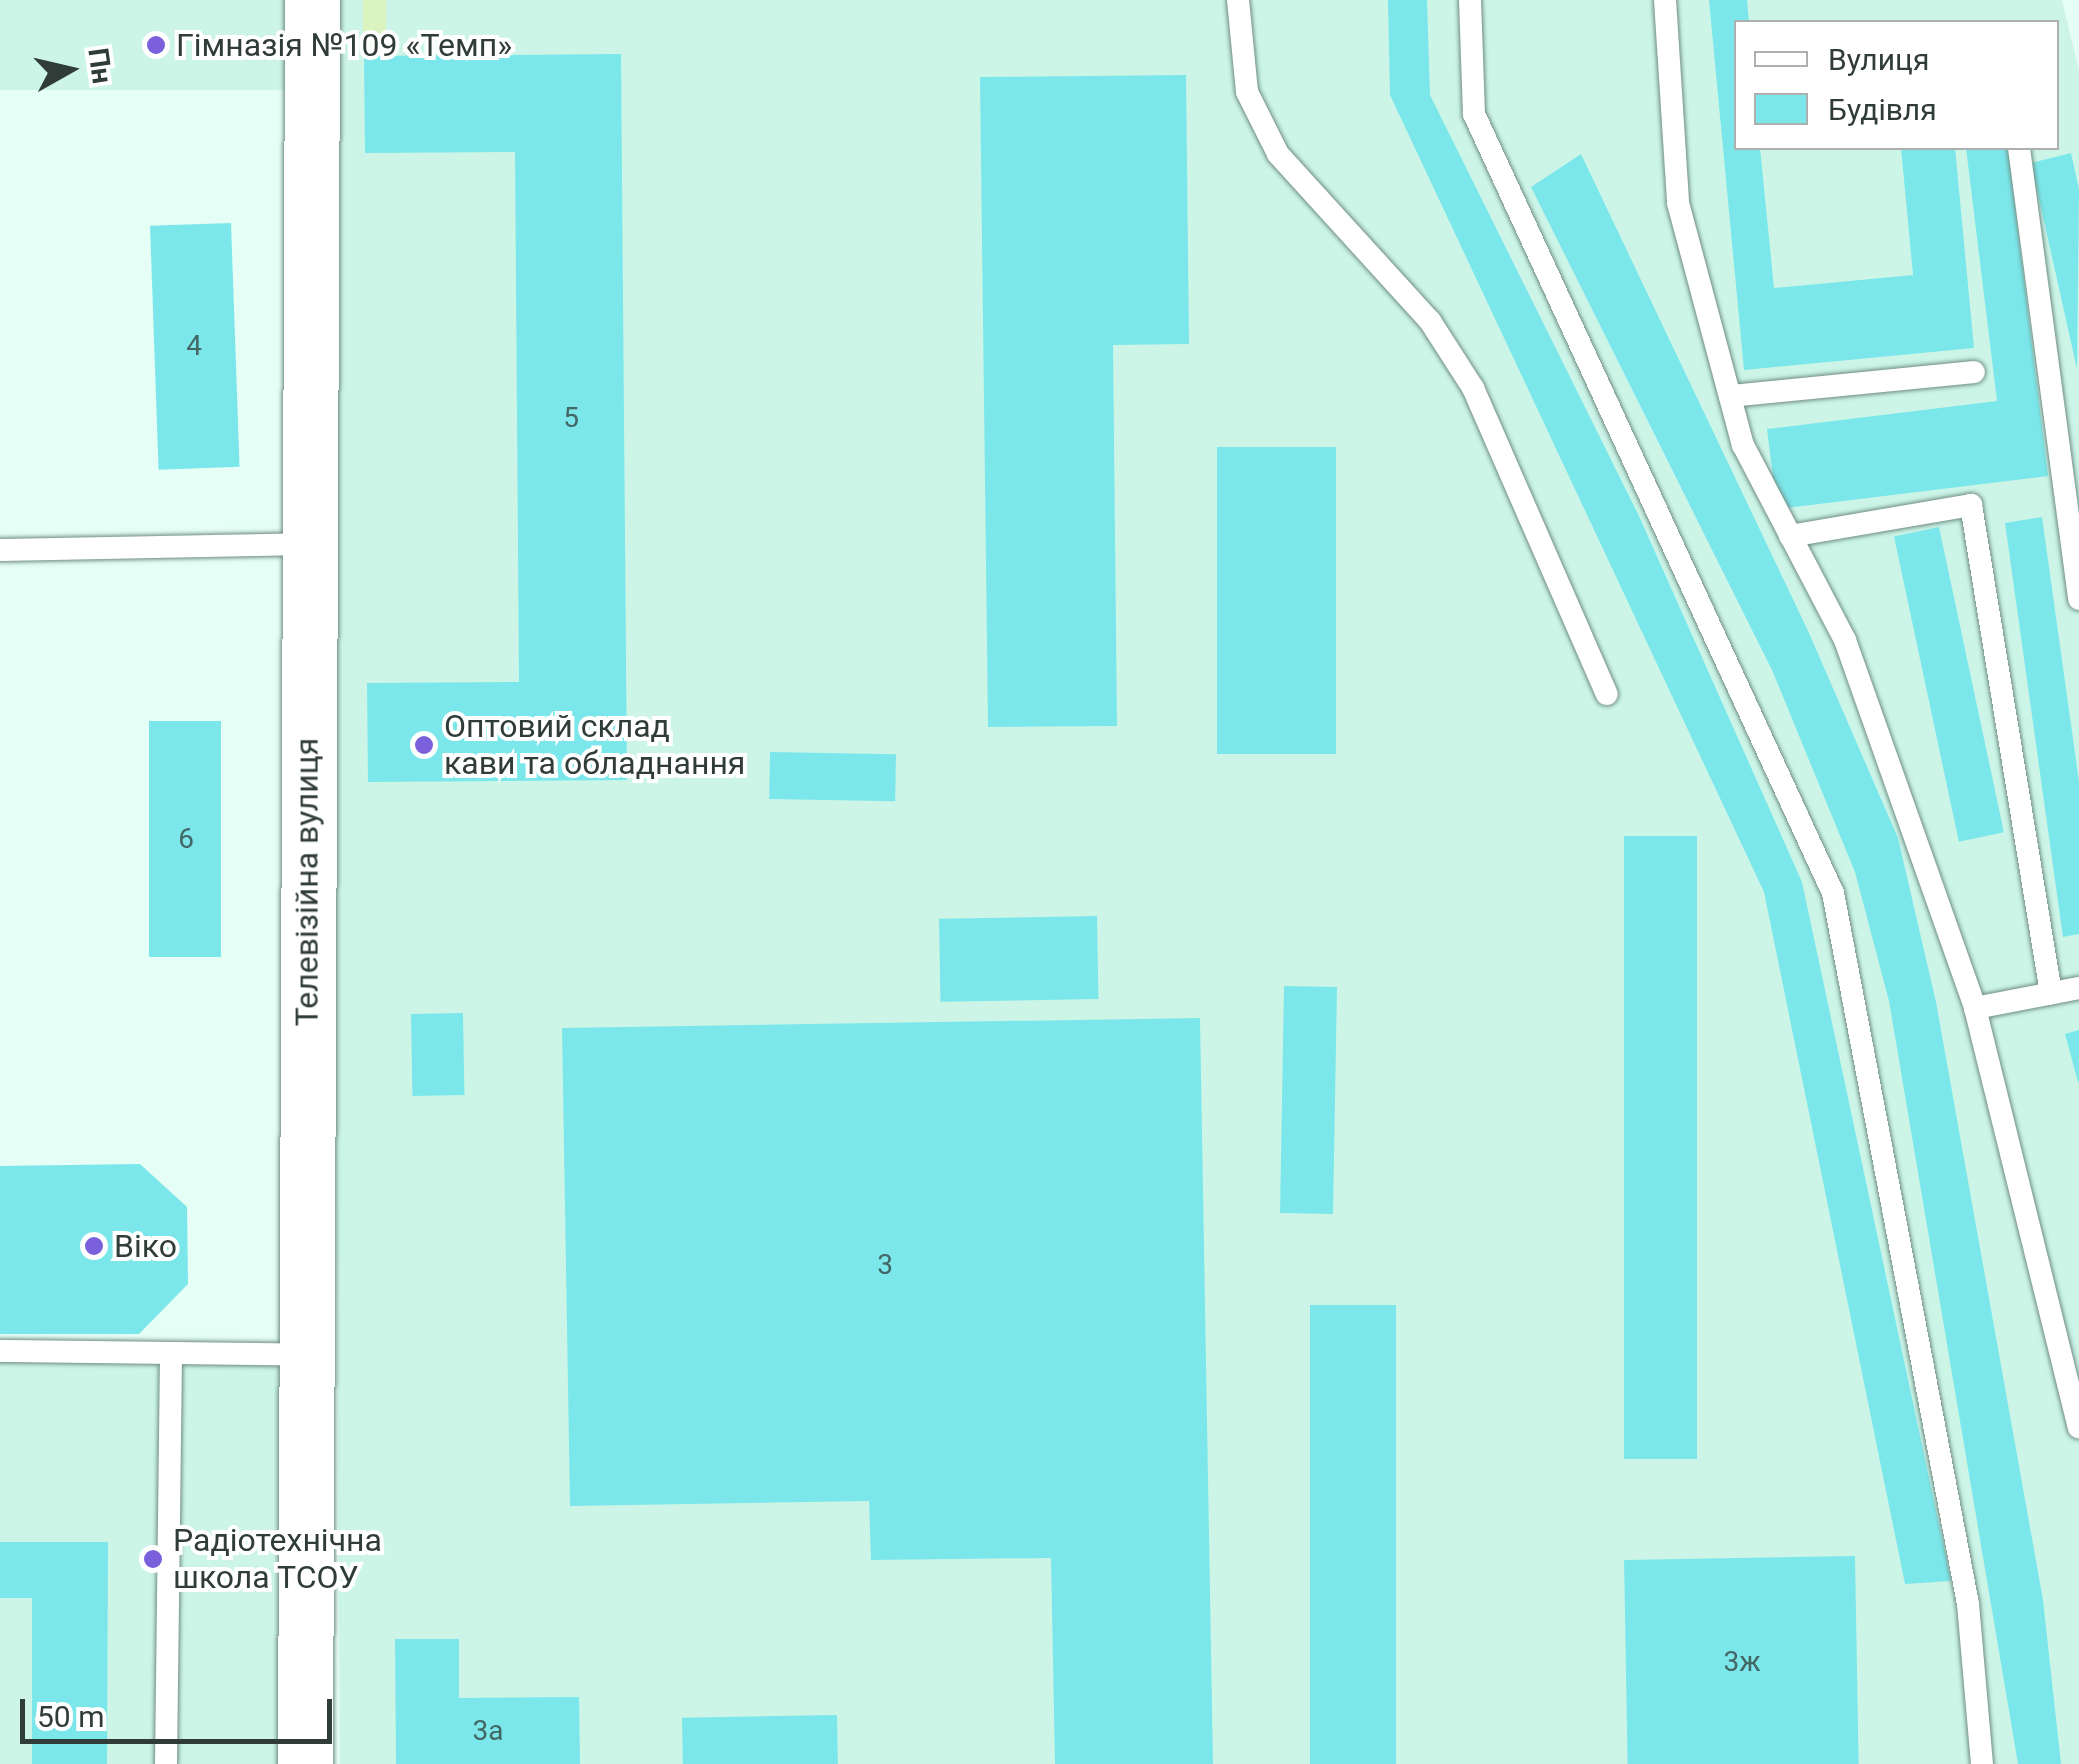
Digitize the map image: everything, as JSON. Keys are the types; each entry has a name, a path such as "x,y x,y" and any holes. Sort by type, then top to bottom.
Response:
{"street":[{"name":"Телевізійна вулиця","path":"306,1764 312,0"}],"lane":[{"path":"1238,0 1247,92 1278,154 1430,321 1473,388 1607,694"},
{"path":"1470,0 1474,114 1833,893 1968,1604 1982,1764"},
{"path":"1665,0 1678,203 1743,444 1845,640 1974,1008 2079,1428"},
{"path":"2019,150 2079,600"},
{"path":"1730,396 1974,372"},
{"path":"1790,536 1971,506 2051,994"},
{"path":"0,550 308,544"},
{"path":"1974,1008 2079,988"},
{"path":"0,1351 306,1355"},
{"path":"166,1764 171,1353"}],"shaded area":[{"name":"Гімназія №109 «Темп»","path":"0,0 312,0 312,90 0,90"},
{"path":"329,0 2062,0 2079,71 2079,1764 340,1764"},
{"name":"Радіотехнічна школа ТСОУ","path":"0,1351 306,1356 299,1764 0,1764"}],"green space":[{"path":"363,0 386,0 386,56 363,56"}],"building":[{"path":"1388,0 1427,0 1430,95 1639,516 1802,882 1951,1581 1905,1584 1764,892 1390,95"},
{"path":"1709,0 1747,0 1749,20 1734,20 1734,150 1760,150 1774,288 1913,275 1901,150 1955,150 1974,348 1744,370"},
{"path":"621,54 627,780 368,782 367,683 519,682 515,152 365,153 364,56"},
{"path":"1186,75 1189,344 1113,345 1117,726 988,727 980,77"},
{"path":"1966,150 2008,150 2048,476 1777,509 1767,429 1997,401"},
{"path":"2071,153 2079,189 2077,369 2031,163"},
{"path":"1581,154 1809,633 1898,838 1936,1002 2043,1600 2061,1764 2018,1764 1889,1001 1855,872 1772,670 1531,187"},
{"path":"231,223 240,467 159,470 150,226"},
{"path":"1217,447 1336,447 1336,754 1217,754"},
{"path":"2042,517 2079,782 2079,934 2063,937 2005,523"},
{"path":"1939,527 2004,832 1959,842 1894,537"},
{"path":"149,721 221,721 221,957 149,957"},
{"path":"770,752 896,754 895,801 769,799"},
{"path":"1624,836 1697,836 1697,1459 1624,1459"},
{"path":"1097,916 1098,999 940,1002 939,919"},
{"path":"1284,986 1337,987 1333,1214 1280,1213"},
{"path":"463,1013 464,1095 412,1096 411,1014"},
{"path":"1200,1018 1213,1764 1055,1764 1051,1558 871,1560 869,1501 570,1506 562,1028"},
{"path":"2079,1030 2079,1082 2078,1082 2065,1034"},
{"name":"Віко","path":"140,1164 187,1207 188,1284 139,1334 0,1334 0,1166"},
{"path":"1310,1305 1396,1305 1396,1764 1310,1764"},
{"path":"0,1542 108,1542 107,1764 32,1764 32,1598 0,1598"},
{"path":"1855,1556 1859,1764 1628,1764 1624,1560"},
{"path":"395,1639 459,1639 459,1698 579,1697 580,1764 396,1764"},
{"path":"837,1715 838,1764 683,1764 682,1718"}],"place":[{"name":"Гімназія №109 «Темп»","path":"156,45"},
{"name":"Оптовий склад кави та обладнання","path":"424,745"},
{"name":"Віко","path":"94,1246"},
{"name":"Радіотехнічна школа ТСОУ","path":"153,1559"}]}
